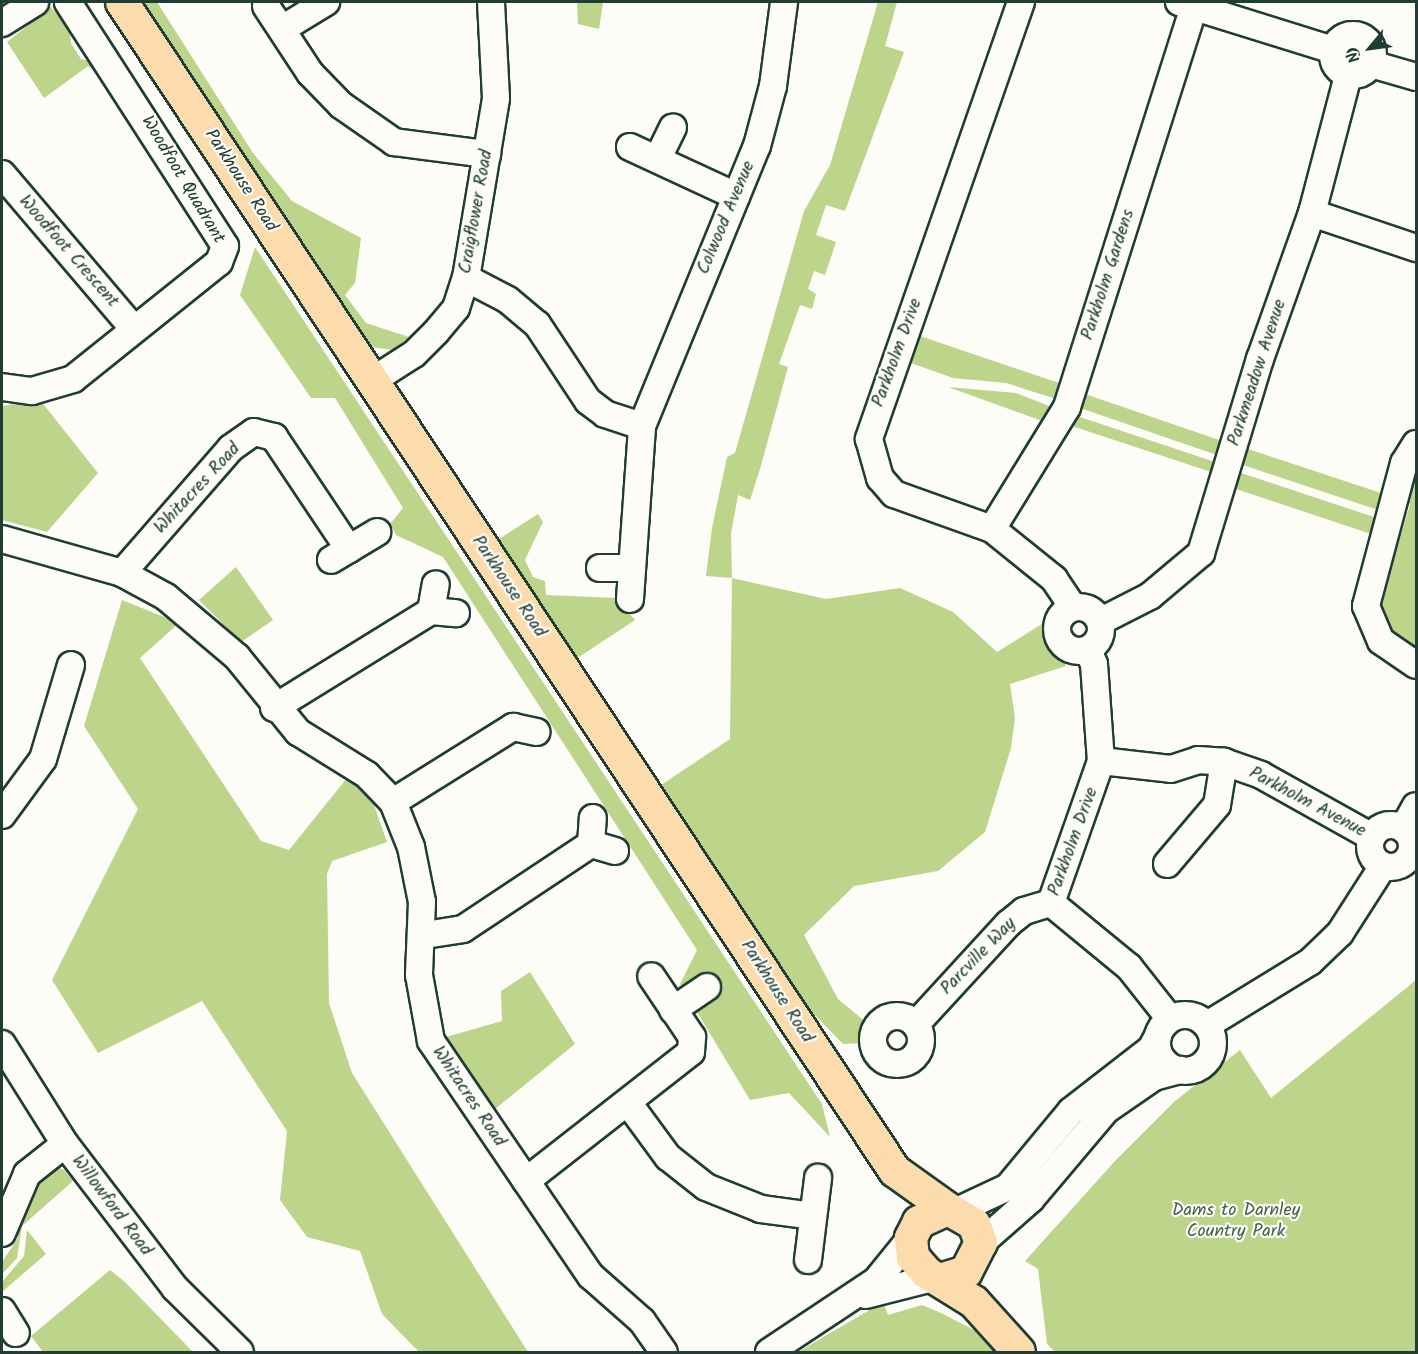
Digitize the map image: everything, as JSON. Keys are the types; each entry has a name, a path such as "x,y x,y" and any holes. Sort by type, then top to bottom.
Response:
{"main road":[{"name":"Parkhouse Road","path":"122,2 370,382 895,1171 912,1235 913,1257 997,1323 1019,1353"},
{"name":"Parkhouse Road","path":"895,1171 974,1224 997,1323"},
{"path":"912,1235 927,1214 952,1210"},
{"path":"939,1278 966,1272 980,1249"}],"street":[{"path":"2,23 34,2"},
{"name":"Woodfoot Quadrant","path":"2,387 32,391 73,379 219,262 225,246 68,2"},
{"path":"282,29 326,2"},
{"name":"Craigflower Road","path":"370,382 414,354 436,332 456,308 466,278 496,98 491,2"},
{"name":"Colwood Avenue","path":"630,599 642,426 736,196 773,86 784,2"},
{"name":"Parkholm Drive","path":"1021,2 869,439 880,477 894,494 912,505 992,529 1054,579 1073,607"},
{"path":"1186,4 1333,50"},
{"name":"Parkholm Gardens","path":"992,529 1068,407 1186,4"},
{"path":"266,6 310,73 341,105 394,142 488,154"},
{"path":"1346,36 1364,39 1371,46 1371,64 1362,74 1348,76 1333,61 1333,50 1346,36"},
{"path":"1371,64 1416,77"},
{"name":"Parkmeadow Avenue","path":"1101,621 1150,596 1201,553 1260,359 1312,213 1348,76"},
{"path":"658,158 673,127"},
{"path":"630,147 736,196"},
{"name":"Woodfoot Crescent","path":"2,174 134,329"},
{"path":"1312,213 1416,248"},
{"path":"466,278 537,324 588,401 605,414 642,426"},
{"name":"Whitacres Road","path":"122,573 231,448 254,432 274,437 340,554 377,532"},
{"path":"1416,444 1404,463 1366,606 1381,641 1416,665"},
{"name":"Whitacres Road","path":"2,539 122,573 208,628 237,657 274,708 298,732 367,775 393,802 411,847 424,934 419,975 430,1041 591,1276 642,1321 664,1353"},
{"path":"600,568 632,568"},
{"path":"274,708 444,612 436,584"},
{"path":"1073,607 1084,607 1101,621 1100,638 1088,650 1065,648 1058,638 1062,614 1073,607"},
{"name":"Parkholm Drive","path":"1088,650 1094,663 1101,762 1051,903 1129,967 1164,1028"},
{"path":"2,815 43,759 71,664"},
{"path":"393,802 521,721"},
{"name":"Parkholm Avenue","path":"1101,762 1171,769 1198,760 1224,762 1261,775 1372,837"},
{"path":"1167,864 1217,805 1224,762"},
{"path":"1403,829 1416,806"},
{"path":"1380,828 1403,829 1410,838 1412,860 1392,867 1383,866 1370,848 1372,837 1380,828"},
{"path":"424,934 463,929 600,838"},
{"path":"1208,1025 1310,962 1340,933 1383,866"},
{"name":"Parcville Way","path":"916,1024 1009,923 1024,911 1051,903"},
{"path":"526,1181 630,1104 691,1052 692,1036 651,975"},
{"path":"673,1010 707,987"},
{"path":"952,1210 1008,1187 1071,1110 1151,1049 1164,1028 1192,1016 1208,1025"},
{"path":"980,1249 1031,1199 1106,1110 1154,1077 1199,1067 1212,1053 1208,1025"},
{"path":"1164,1028 1164,1061 1181,1070"},
{"name":"Willowford Road","path":"2,1044 65,1144 175,1288 240,1353"},
{"path":"630,1104 668,1156 706,1187 761,1209 813,1216"},
{"path":"2,1233 27,1174 65,1144"},
{"path":"808,1260 818,1178"},
{"path":"769,1353 852,1300 890,1269 912,1235"},
{"path":"852,1300 939,1278"},
{"path":"2,1311 16,1333"}],"green space":[{"path":"138,2 157,2 253,153 292,201 361,238 355,283 345,295 366,323 409,337 393,350 364,346"},
{"path":"577,2 603,2 599,29 578,24"},
{"path":"878,2 897,2 885,46 904,52 845,211 826,205 816,235 836,242 825,275 814,271 808,289 816,294 812,309 800,305 779,364 788,367 750,500 738,495 731,534 732,578 706,576 712,528 727,457 735,453 804,211 830,165"},
{"path":"51,7 70,31 71,43 81,59 91,62 102,78 88,66 44,98 7,42"},
{"path":"255,247 822,1104 830,1137 789,1093 750,1100 680,984 697,950 443,557 396,535 390,524 403,508 335,398 311,398 240,295"},
{"path":"917,335 1062,384 1056,399 1006,383 953,378 908,362"},
{"path":"948,387 1016,393 1052,407 1045,422"},
{"path":"1085,394 1222,441 1217,455 1080,408"},
{"path":"40,400 98,473 47,532 2,520 2,406"},
{"path":"1077,416 1215,462 1211,472 1072,426"},
{"path":"1245,448 1387,495 1381,511 1240,464"},
{"path":"1416,454 1416,648 1409,652 1389,638 1375,613 1387,544 1398,545 1410,504 1402,498"},
{"path":"1238,472 1380,519 1374,535 1233,488"},
{"path":"538,514 543,522 525,560 533,577 545,581 546,595 617,598 635,620 576,659 496,541"},
{"path":"236,567 273,620 241,642 199,600"},
{"path":"732,578 826,599 900,588 953,612 997,652 1045,622 1066,666 1010,684 1015,718 1011,748 985,832 938,871 854,886 804,935 838,999 867,1023 865,1043 843,1044 811,1011 658,787 730,739"},
{"path":"122,600 179,623 140,658 261,841 289,850 347,778 373,802 387,842 332,861 327,874 329,1003 352,1073 528,1352 419,1352 382,1314 360,1251 307,1237 280,1200 287,1131 202,1001 98,1053 52,980 138,809 84,726"},
{"path":"530,972 575,1044 495,1109 446,1037 502,1021 501,991"},
{"name":"Dams to Darnley Country Park","path":"1416,980 1416,1352 1055,1352 1047,1344 1038,1269 1025,1261 1115,1161 1175,1101 1240,1050 1271,1098"},
{"path":"51,1165 64,1170 73,1181 22,1226 17,1258 2,1274 2,1262 18,1238 16,1222 28,1187"},
{"path":"27,1230 46,1254 2,1292 2,1282 24,1256"},
{"path":"110,1270 125,1282 193,1352 43,1352 31,1336"},
{"path":"883,1302 888,1315 922,1305 941,1313 980,1333 998,1352 798,1352"}]}
